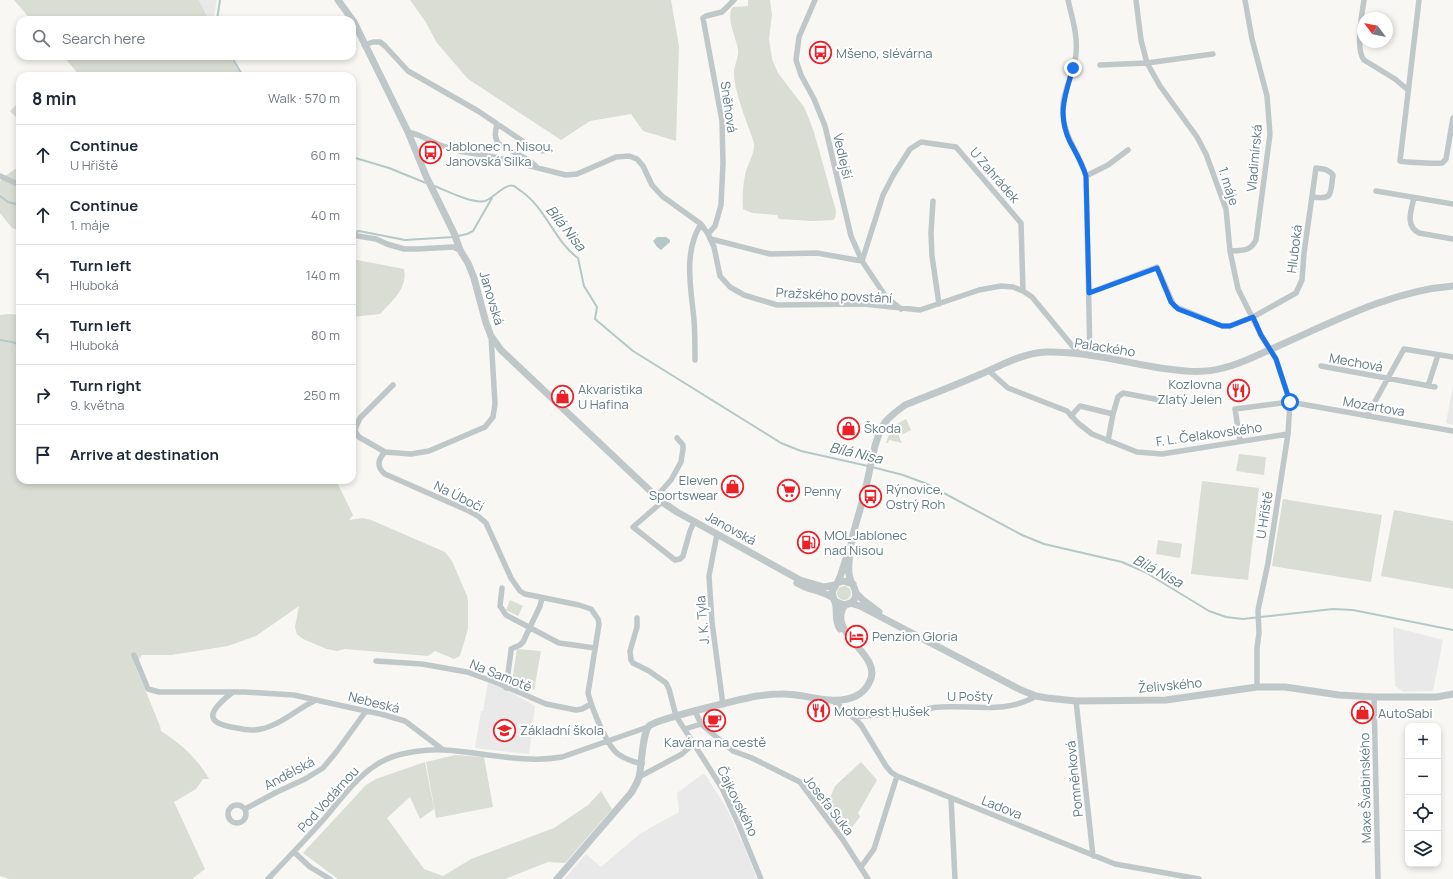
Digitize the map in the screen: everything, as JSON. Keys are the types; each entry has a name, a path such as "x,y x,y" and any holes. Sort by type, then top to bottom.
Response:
{"street":[{"name":"Janovská","path":"338,0 350,16"},
{"name":"Sněhová","path":"708,234 715,226 721,205 723,156 722,121 703,18 722,12 734,0"},
{"name":"Vedlejší","path":"815,0 799,37 796,60 801,75 814,99 825,126 851,236 862,261 886,297 901,309"},
{"path":"1068,0 1077,36 1076,54 1064,98 1062,114 1065,129 1083,164 1086,176 1090,356"},
{"name":"1. máje","path":"1136,0 1141,40 1147,63 1160,86 1197,137 1206,154 1226,209 1230,251 1238,289 1270,350"},
{"name":"Vladimírská","path":"1230,251 1247,250 1254,246 1270,134 1267,96 1252,40 1245,0"},
{"path":"1364,0 1359,42 1361,56 1364,60 1395,79 1408,90"},
{"path":"1419,0 1400,161 1432,164 1443,163 1446,158 1453,118"},
{"name":"Janovská","path":"356,27 408,132 426,176 468,263 474,278 486,323 491,336 501,350 662,502 694,522 809,584 824,588 836,584"},
{"path":"364,45 373,42 380,42 408,71 478,111 527,144 543,151"},
{"path":"1100,65 1147,63 1213,54"},
{"name":"Pražského povstání","path":"497,124 495,133 496,140 499,144 530,161 539,169"},
{"name":"Pražského povstání","path":"408,132 459,151 494,157 566,175 577,174 616,157 629,156 637,159 644,166 652,185 662,196 701,224 711,239 714,247 720,276 730,287 744,295 777,305 864,304 920,310 979,290 1001,286 1012,287 1023,291 1032,297 1079,354"},
{"name":"U Zahrádek","path":"862,261 883,195 910,149 921,142 956,147 1021,223 1023,291"},
{"path":"1086,176 1108,165 1128,150"},
{"name":"Hluboká","path":"1089,293 1157,268 1171,302 1178,309 1222,326 1230,326 1253,317 1296,293 1302,280 1304,253 1316,168 1330,171 1333,175 1330,193 1324,199 1313,197"},
{"path":"0,176 16,183"},
{"path":"1376,191 1453,204"},
{"path":"1414,198 1410,222 1415,231 1453,239"},
{"path":"933,201 930,233 939,304"},
{"path":"695,360 690,258 692,245 697,230 701,224"},
{"path":"356,236 376,239 397,248 417,249 459,247"},
{"path":"711,239 770,254 817,254 862,261"},
{"name":"Palackého","path":"836,584 840,579 844,561 850,548 879,431 888,418 905,405 1033,353 1057,352 1079,354 1138,365 1193,372 1230,367 1377,303 1394,297 1425,290 1453,286"},
{"path":"356,433 359,438 385,452 411,454 429,452 485,427 493,417 495,404 491,336"},
{"name":"Mechová","path":"1367,416 1404,349 1453,357"},
{"name":"U Hřiště","path":"1257,687 1256,648 1259,633 1258,610 1268,563 1288,434 1290,402 1276,359 1270,350"},
{"path":"1428,386 1438,355"},
{"name":"Mechová","path":"1321,366 1435,387"},
{"name":"F. L. Čelakovského","path":"989,371 1008,388 1067,411 1078,423 1092,434 1138,452 1162,454 1288,434"},
{"path":"356,427 360,418 393,385"},
{"path":"1108,441 1113,414 1118,398 1123,393 1165,401"},
{"name":"Mozartova","path":"1240,442 1235,409 1290,402 1453,431"},
{"path":"1071,416 1080,406 1113,414"},
{"path":"656,497 671,480 681,462 683,449 677,438"},
{"name":"Na Úbočí","path":"385,452 379,458 378,463 381,471 478,516 486,523 511,578 520,591 525,594 579,605 591,609 598,619 599,624 588,693 591,704 608,742"},
{"path":"662,502 633,527 675,560 680,559 683,556 694,522"},
{"name":"J. K. Tyla","path":"717,534 709,576 712,622 723,705"},
{"name":"Palackého","path":"850,548 849,572 853,584"},
{"name":"Janovská","path":"776,567 803,586 834,599"},
{"path":"557,879 631,793 639,777 645,735 648,727 655,722 676,716 757,696 783,694 842,700 858,695 866,688 870,681 871,672 869,662 844,629 841,619 843,608 854,599 856,593 853,584 843,581 836,584 832,592 836,606 837,622 839,627 850,638"},
{"path":"502,588 500,606 506,615 559,643 595,648"},
{"name":"Želivského","path":"856,593 871,606 904,629"},
{"path":"506,688 510,651 511,649 522,644 540,606 542,598"},
{"path":"834,599 841,604 849,604"},
{"name":"Želivského","path":"849,604 856,604 1021,690 1036,696 1057,700 1166,700 1257,687 1285,687 1339,696 1437,697 1453,694"},
{"name":"Čajkovského","path":"637,618 637,627 630,651 631,660 633,663 649,670 666,683 676,716 722,788 761,879"},
{"name":"Nebeská","path":"134,655 148,689 159,692 234,692 294,696 316,700 406,721 442,749"},
{"name":"Na Samotě","path":"376,661 422,664 467,672 546,704 576,710 582,709 591,704"},
{"path":"234,692 219,703 215,708 213,714 214,720 218,724 225,727 250,730 263,729 279,722 316,700"},
{"name":"U Pošty","path":"854,718 862,716 909,713 939,706 985,708 1015,705 1027,702 1036,696"},
{"name":"Maxe Švabinského","path":"1374,697 1378,879"},
{"name":"Ladova","path":"832,700 861,725 886,766 897,776 1115,864 1199,879"},
{"name":"Pomněnková","path":"1076,701 1093,856"},
{"name":"Andělská","path":"245,809 305,779 323,768 366,711"},
{"name":"Josefa Suka","path":"695,711 701,724 733,750 800,782 868,879"},
{"path":"685,730 701,724"},
{"name":"Pod Vodárnou","path":"268,879 294,852 361,776 387,759 409,753 442,749 541,760 562,758 648,727"},
{"path":"608,742 619,755 642,764"},
{"path":"639,777 682,754 693,744"},
{"path":"861,867 874,849 897,776"},
{"path":"951,798 955,879"},
{"path":"294,852 310,867 330,879"}],"shaded area":[{"path":"14,0 199,0 207,16 28,16"},
{"path":"199,0 217,0 214,16 207,16"},
{"path":"410,0 671,0 679,46 676,141 643,131 631,114 590,121 561,140 468,79 437,43 425,21"},
{"path":"748,0 770,0 772,15 769,39 772,59 778,73 804,107 814,132 836,211 835,218 833,220 812,221 779,219 777,215 752,213 743,209 744,180 753,154 754,143 736,89 734,70 738,49 730,16 733,7 748,6"},
{"path":"66,60 232,60 239,72 77,72"},
{"path":"16,105 16,117 10,111"},
{"path":"16,169 16,230 12,228 0,213 0,181"},
{"path":"657,237 666,237 670,240 670,242 661,250 653,241"},
{"path":"356,260 404,269 404,282 398,294 380,314 356,317"},
{"path":"0,315 16,315 16,484 338,484 353,515 349,520 363,518 371,520 445,552 452,561 467,596 468,629 460,656 454,659 435,651 428,656 345,649 337,651 327,649 303,639 297,634 295,627 299,606 256,636 228,646 171,655 142,655 135,665 161,731 188,752 200,765 209,779 203,779 196,789 174,802 205,869 192,879 9,879 0,876"},
{"path":"1453,386 1453,425 1446,423"},
{"path":"906,419 911,430 901,435 897,424"},
{"path":"894,427 902,443 889,440 888,443 886,443 889,434"},
{"path":"1239,454 1266,457 1264,475 1236,471"},
{"path":"1202,481 1259,488 1248,580 1191,574"},
{"path":"1283,499 1382,515 1371,582 1272,566"},
{"path":"1394,510 1453,521 1453,589 1381,576"},
{"path":"1158,540 1182,544 1180,558 1156,554"},
{"path":"841,586 847,586 851,590 851,596 847,600 841,600 837,596 837,590"},
{"path":"510,600 523,606 518,616 506,610"},
{"path":"1393,627 1443,640 1433,691 1403,692 1395,686"},
{"path":"517,649 541,651 534,690 512,682"},
{"name":"Základní škola","path":"488,682 507,690 535,706 529,754 475,748 481,711 483,711"},
{"path":"455,755 484,757 493,807 436,818 426,762"},
{"path":"425,762 434,809 420,819 410,797 387,818 424,869 443,876 471,859 554,828 588,805 601,791 612,809 565,863 548,862 505,879 338,879 303,853 366,785 376,779"},
{"path":"861,762 877,780 858,813 860,817 845,836 825,810 835,786"},
{"path":"704,773 726,807 757,879 564,879 586,854 601,867 641,833 679,812 677,793"}],"waterway":[{"name":"Bílá Nisa","path":"218,16 220,0"},
{"name":"Bílá Nisa","path":"233,60 241,72"},
{"name":"Bílá Nisa","path":"356,158 389,168 426,183"},
{"name":"Bílá Nisa","path":"432,185 466,199 480,201 485,201 507,187 515,186 530,198 544,215 563,243 578,258 584,286 597,307 595,319 633,351 781,443 801,451 868,466"},
{"path":"0,196 8,202 16,204"},
{"path":"458,236 473,231 492,198"},
{"path":"356,232 359,231 405,240 454,237"},
{"path":"0,340 16,344"},
{"name":"Bílá Nisa","path":"872,467 903,475 927,484 1022,535 1044,544 1122,562 1145,572 1209,611 1226,617 1243,619 1333,609 1353,610 1453,630"}],"place":[{"name":"Mšeno, slévárna","path":"821,53"},
{"name":"Jablonec n. Nisou, Janovská Silka","path":"431,153"},
{"name":"Kozlovna Zlatý Jelen","path":"1238,391"},
{"name":"Akvaristika U Hafina","path":"562,396"},
{"name":"Škoda","path":"848,428"},
{"name":"Eleven Sportswear","path":"733,487"},
{"name":"Penny","path":"788,491"},
{"name":"Rýnovice, Ostrý Roh","path":"871,496"},
{"name":"MOL Jablonec nad Nisou","path":"809,542"},
{"name":"Penzion Gloria","path":"857,636"},
{"name":"Motorest Hušek","path":"818,711"},
{"name":"AutoSabi","path":"1362,713"},
{"name":"Kavárna na cestě","path":"715,720"},
{"name":"Základní škola","path":"505,730"}],"route":[{"path":"1073,68 1064,98 1062,114 1065,129 1070,142 1083,164 1086,176 1089,293 1157,268 1171,302 1178,309 1222,326 1230,326 1253,317 1261,335 1276,359 1290,402"}]}
